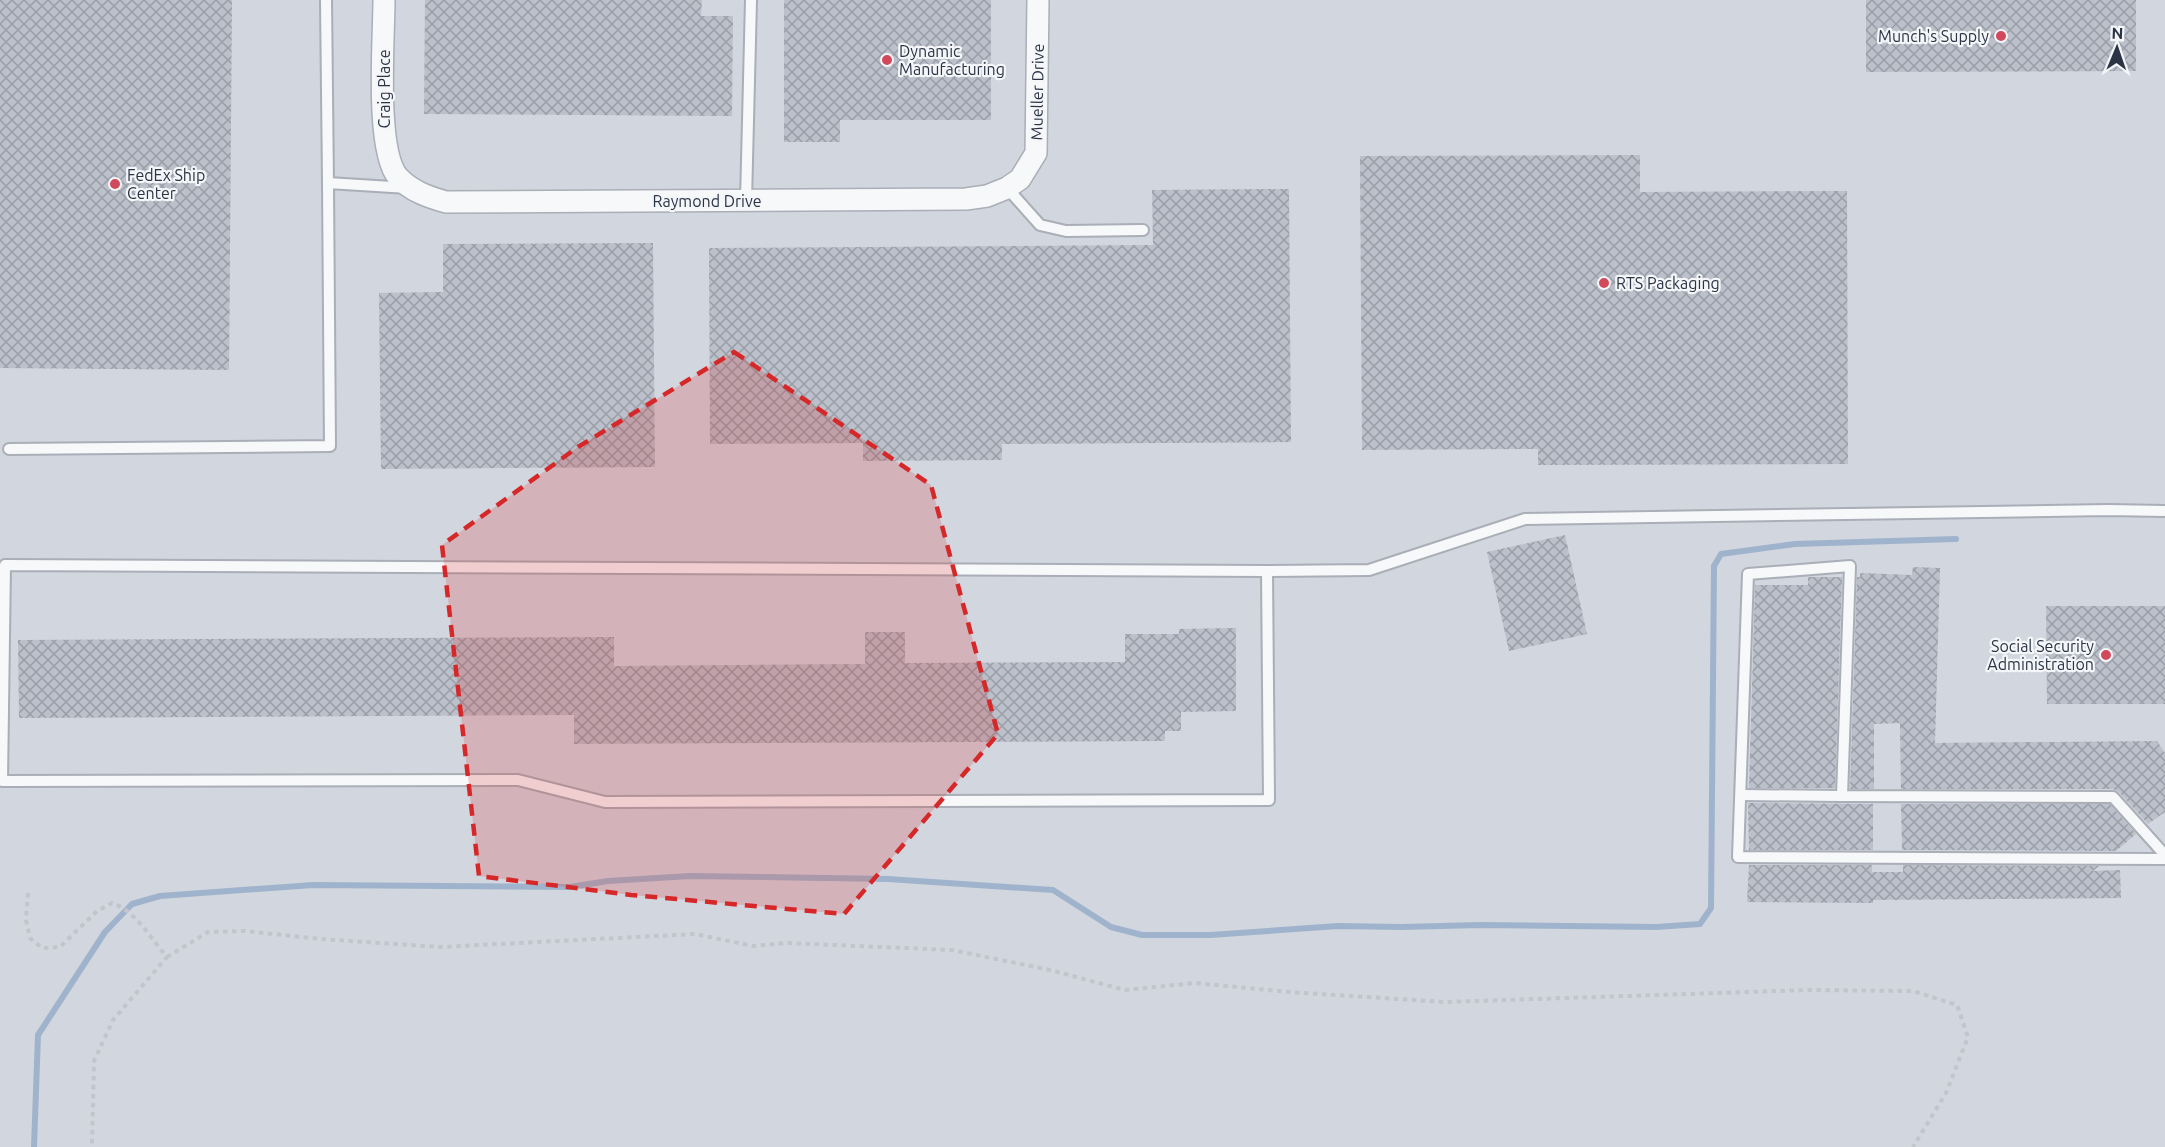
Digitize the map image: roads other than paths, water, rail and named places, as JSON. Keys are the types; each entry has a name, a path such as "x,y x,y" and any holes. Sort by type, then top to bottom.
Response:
{"street":[{"name":"Craig Place","path":"384,0 383,121 388,159 404,182"},
{"name":"Mueller Drive","path":"1014,183 1036,153 1038,0"},
{"name":"Raymond Drive","path":"404,182 428,197 446,202 966,199 987,196 1014,183"}],"lane":[{"path":"9,449 330,446 326,0"},
{"path":"746,201 751,0"},
{"path":"328,183 404,182"},
{"path":"1014,183 1040,225 1066,231 1143,230"},
{"path":"1267,571 1269,800 606,801 518,780 2,781 5,565 1369,570 1525,519 2165,511"},
{"path":"1842,796 1851,566 1748,574 1738,857 2165,857"},
{"path":"1741,795 2113,797 2165,857"}],"waterway":[{"path":"34,1147 38,1035 105,932 132,904 160,896 313,885 570,887 608,881 690,876 888,879 1053,890 1111,927 1142,935 1210,935 1338,926 1656,927 1700,924 1711,908 1714,566 1721,554 1795,544 1956,539"}],"place":[{"name":"Munch's Supply","path":"2001,36"},
{"name":"Dynamic Manufacturing","path":"887,60"},
{"name":"FedEx Ship Center","path":"115,184"},
{"name":"RTS Packaging","path":"1604,283"},
{"name":"Social Security Administration","path":"2106,655"}]}
